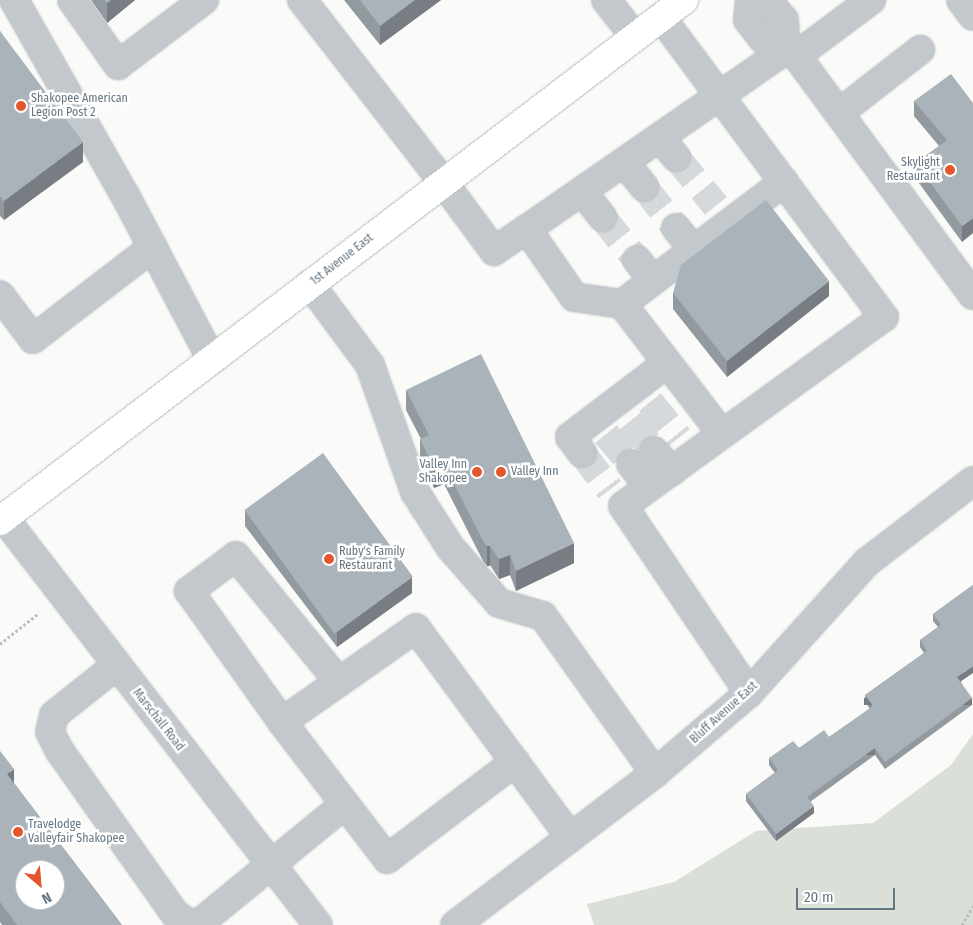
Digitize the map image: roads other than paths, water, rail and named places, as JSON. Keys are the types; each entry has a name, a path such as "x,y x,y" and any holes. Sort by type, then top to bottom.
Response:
{"main road":[{"name":"1st Avenue East","path":"1,518 212,360 684,0"}],"street":[{"path":"14,0 153,247 212,360"},
{"path":"72,0 118,65 204,0"},
{"path":"302,0 494,251 624,162 668,147 721,96 790,47 871,0"},
{"path":"606,0 635,37"},
{"path":"750,0 748,20 763,39 790,47"},
{"path":"755,0 770,3 784,20 790,47 973,295"},
{"path":"961,0 973,16"},
{"path":"661,17 884,317 722,434 681,455 649,487 617,498 749,693"},
{"path":"839,113 920,50"},
{"path":"624,162 644,187"},
{"path":"622,304 645,270 694,250 723,214 784,182"},
{"path":"582,191 602,217"},
{"path":"676,228 694,250"},
{"path":"527,229 574,297 622,304 722,434"},
{"path":"0,295 33,339 153,247"},
{"path":"310,284 370,365 415,492 450,547 499,603 543,616 655,773"},
{"path":"582,453 570,437 611,419 643,394 667,363"},
{"path":"654,450 681,455"},
{"path":"631,464 649,487"},
{"name":"Bluff Avenue East","path":"455,925 655,773 749,693 867,562 973,481"},
{"name":"Marschall Road","path":"1,518 318,925"},
{"path":"340,682 236,556 189,591 282,722 387,859 515,762"},
{"path":"282,722 416,628 570,838"},
{"path":"117,665 54,715 50,732 59,750 175,914 190,924 201,922 344,804"}],"tunnel":[{"path":"676,157 716,206"},
{"path":"644,187 676,228"},
{"path":"602,217 637,260"},
{"path":"650,402 679,438"},
{"path":"630,421 654,451"},
{"path":"606,434 631,464"},
{"path":"582,453 610,490"}],"place":[{"name":"Shakopee American Legion Post 2","path":"21,106"},
{"name":"Skylight Restaurant","path":"950,170"},
{"name":"Valley Inn Shakopee","path":"477,472"},
{"name":"Valley Inn","path":"501,472"},
{"name":"Ruby's Family Restaurant","path":"329,559"},
{"name":"Travelodge Valleyfair Shakopee","path":"18,832"}]}
